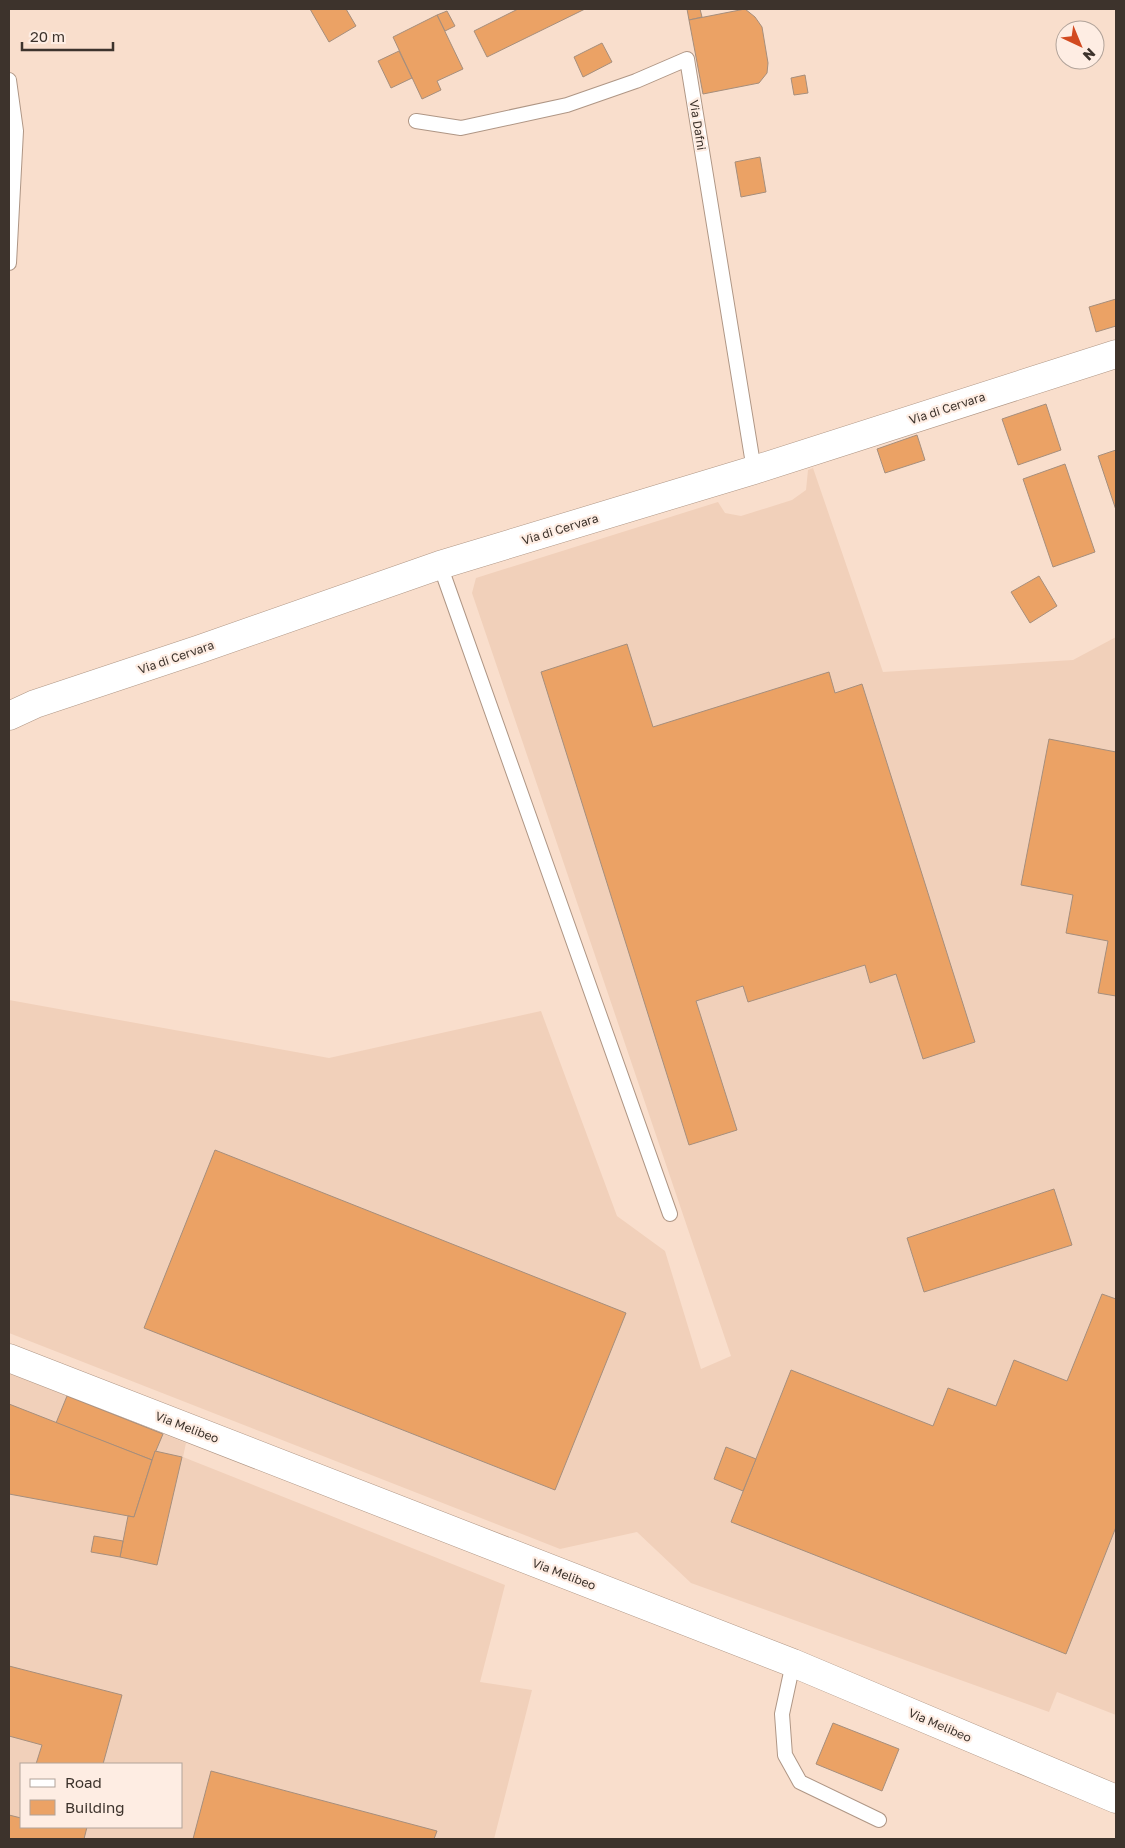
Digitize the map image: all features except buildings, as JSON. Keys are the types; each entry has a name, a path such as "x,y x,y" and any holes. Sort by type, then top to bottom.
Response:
{"street":[{"name":"Via di Cervara","path":"9,716 35,704 200,649 440,565 754,470 1116,354"},
{"name":"Via Melibeo","path":"9,1358 793,1663 1116,1799"}],"lane":[{"name":"Via Dafni","path":"416,121 461,128 567,105 636,81 687,59 754,470"},
{"path":"9,80 16,131 9,264"},
{"path":"440,565 670,1214"},
{"path":"793,1663 782,1714 785,1755 800,1782 879,1820"}],"shaded area":[{"path":"813,468 883,672 1073,660 1116,637 1116,1715 1057,1692 1049,1712 691,1583 637,1532 560,1549 9,1333 9,1000 329,1058 541,1011 617,1216 665,1251 701,1369 731,1356 472,593 476,578 718,502 725,513 741,516 792,500 806,490 808,470"},
{"path":"9,1373 186,1443 183,1457 505,1585 480,1682 532,1690 494,1839 9,1839"}]}
